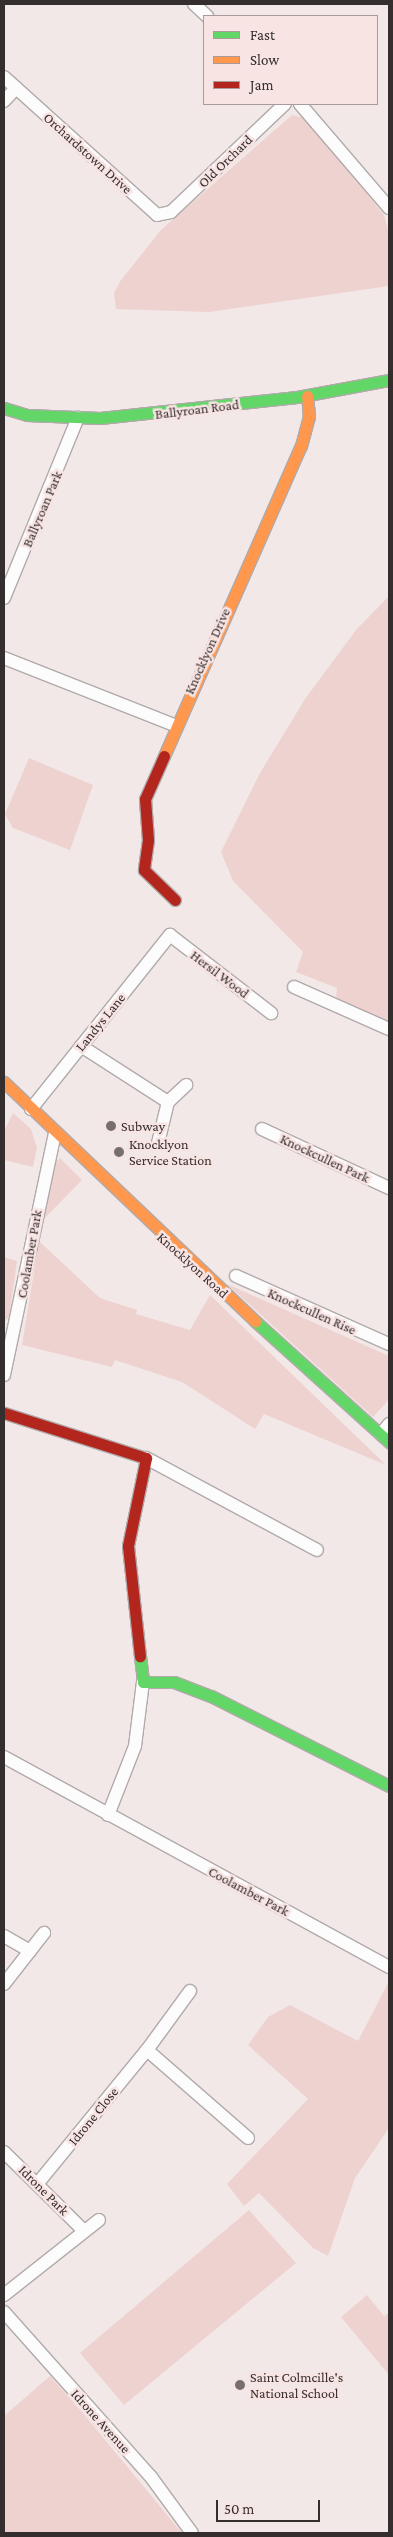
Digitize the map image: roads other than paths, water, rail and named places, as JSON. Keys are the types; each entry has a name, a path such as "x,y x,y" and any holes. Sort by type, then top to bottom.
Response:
{"street":[{"name":"Orchardstown Drive","path":"4,77 145,205 163,215"},
{"path":"4,101 16,88"},
{"name":"Old Orchard","path":"163,215 171,212 284,105"},
{"path":"301,105 389,208"},
{"name":"Ballyroan Road","path":"4,408 78,418 307,396 389,380"},
{"name":"Knocklyon Drive","path":"175,900 144,870 148,840 145,799 174,725 301,446 309,417 307,396"},
{"name":"Ballyroan Park","path":"4,598 78,418"},
{"path":"4,658 174,725"},
{"name":"Hersil Wood","path":"170,935 271,1013"},
{"name":"Landys Lane","path":"31,1109 170,935"},
{"path":"294,987 389,1029"},
{"path":"82,1046 168,1102"},
{"name":"Knocklyon Road","path":"4,1082 173,1248 385,1438"},
{"path":"158,1143 168,1102 186,1086"},
{"name":"Knockcullen Park","path":"262,1129 389,1188"},
{"name":"Coolamber Park","path":"4,1375 55,1134"},
{"name":"Knockcullen Rise","path":"236,1276 389,1344"},
{"path":"4,1413 146,1458 317,1550"},
{"path":"385,1438 389,1424"},
{"path":"108,1815 135,1746 143,1682 128,1546 146,1458"},
{"path":"143,1682 174,1682 211,1696 389,1786"},
{"name":"Coolamber Park","path":"4,1757 389,1967"},
{"path":"4,1984 44,1933"},
{"path":"4,1936 30,1951"},
{"name":"Idrone Close","path":"38,2183 148,2050 190,1991"},
{"path":"148,2050 248,2138"},
{"name":"Idrone Park","path":"4,2152 38,2183 82,2229"},
{"path":"4,2295 82,2229 99,2220"},
{"name":"Idrone Avenue","path":"4,2312 144,2470 192,2533"}],"place":[{"name":"Subway","path":"111,1126"},
{"name":"Knocklyon Service Station","path":"119,1152"},
{"name":"Saint Colmcille's National School","path":"240,2385"}]}
